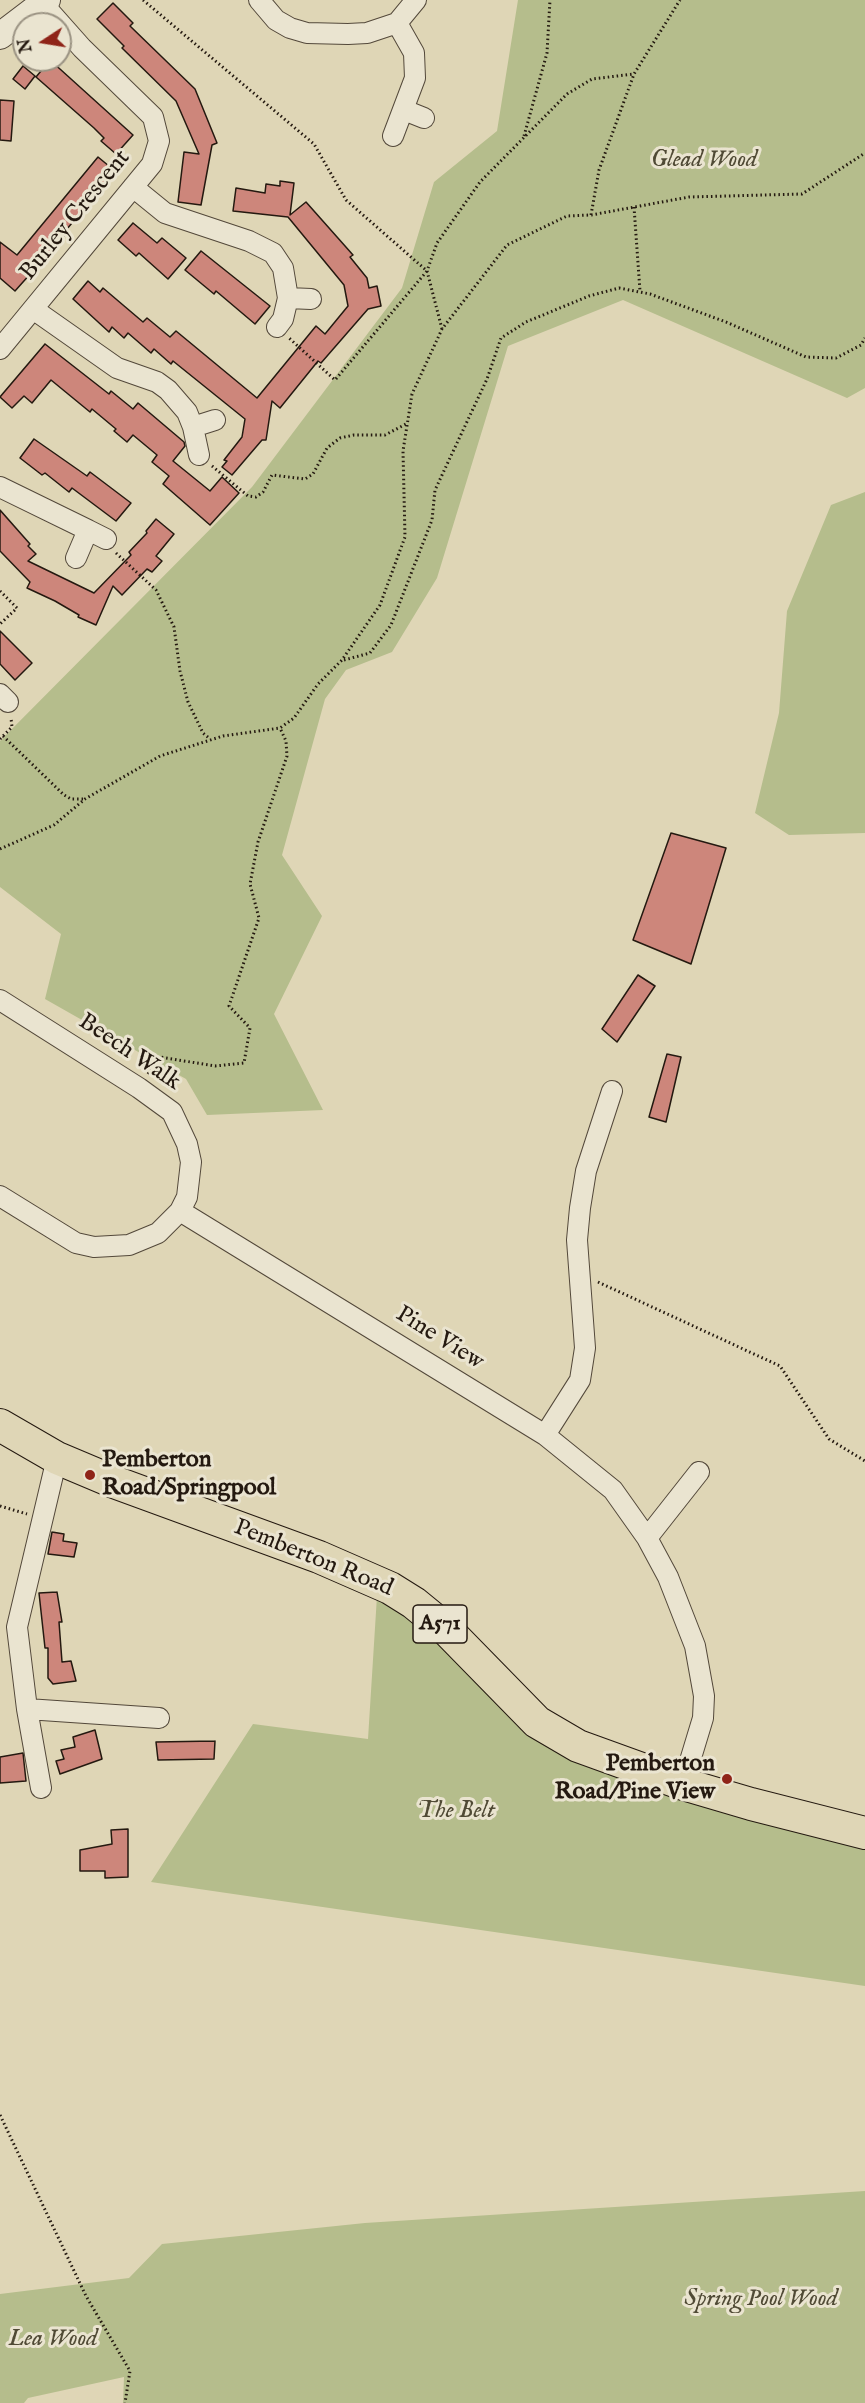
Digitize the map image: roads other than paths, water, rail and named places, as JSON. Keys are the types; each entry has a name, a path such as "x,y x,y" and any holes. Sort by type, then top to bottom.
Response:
{"main road":[{"name":"Pemberton Road","path":"0,1425 57,1458 114,1482 319,1557 390,1588 414,1603 447,1630 521,1707 556,1735 603,1756 683,1784 809,1820 865,1833"}],"street":[{"path":"259,0 276,20 290,28 307,33 367,33 397,23 416,0"},
{"path":"0,36 45,2"},
{"name":"Burley Crescent","path":"0,349 7,327 33,309 152,164 159,141 153,117 82,48 45,2"},
{"path":"393,135 415,78 414,62 407,38 397,23"},
{"path":"404,110 424,118"},
{"path":"133,187 165,213 249,241 273,253 283,268 288,298 283,319 277,327"},
{"path":"288,298 310,299"},
{"path":"33,309 117,368 157,382 168,390 186,412 193,427 199,455"},
{"path":"193,427 214,420"},
{"path":"0,487 106,539"},
{"path":"76,558 88,530"},
{"name":"Beech Walk","path":"0,1000 139,1088 172,1112 187,1143 190,1180 180,1211"},
{"path":"545,1435 580,1380 585,1348 577,1240 586,1171 612,1091"},
{"path":"0,1196 76,1243 94,1247 129,1245 144,1240 171,1223 180,1211"},
{"name":"Pine View","path":"180,1211 545,1435 613,1490 647,1538 683,1611 702,1675 703,1718 683,1784"},
{"path":"41,1788 27,1708 8,1628 43,1519 57,1458"},
{"path":"647,1538 699,1472"},
{"path":"27,1708 159,1718"}],"place":[{"name":"Pemberton Road/Springpool","path":"90,1475"},
{"name":"Pemberton Road/Pine View","path":"727,1779"}],"park label":[{"name":"Glead Wood","path":"704,161"},
{"name":"The Belt","path":"456,1812"},
{"name":"Spring Pool Wood","path":"761,2300"},
{"name":"Lea Wood","path":"53,2340"}]}
